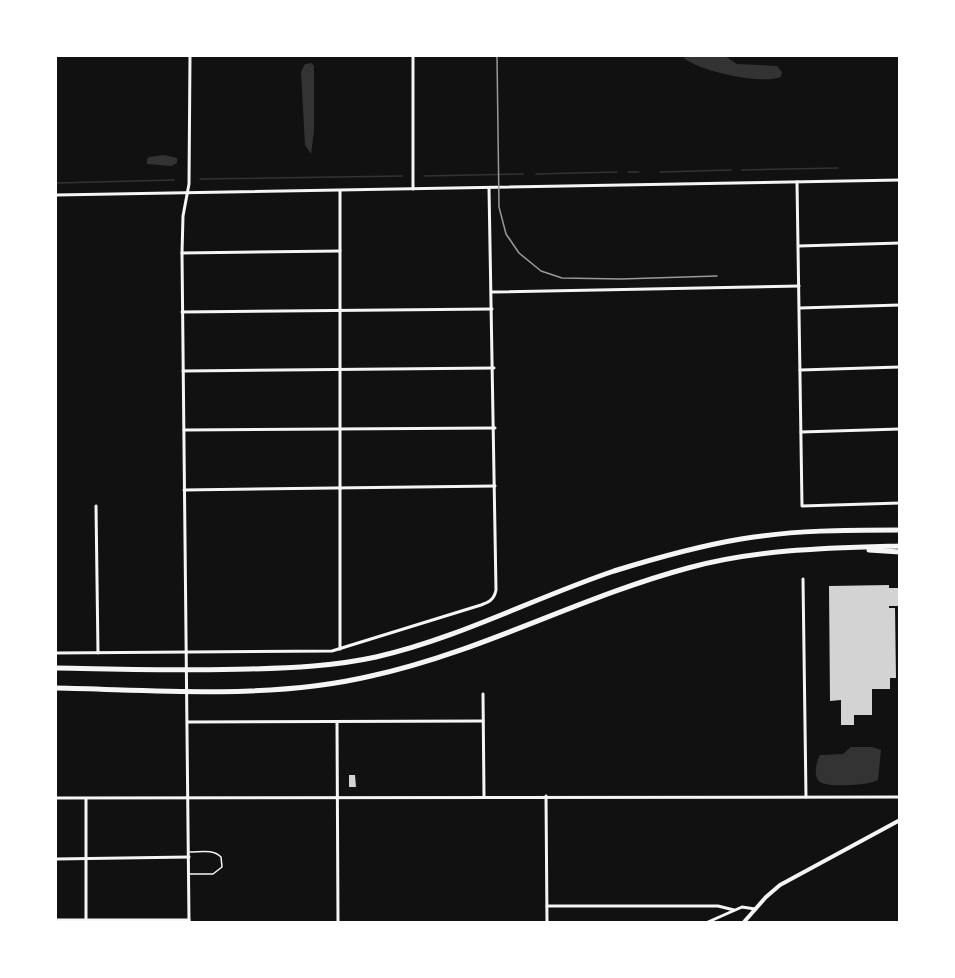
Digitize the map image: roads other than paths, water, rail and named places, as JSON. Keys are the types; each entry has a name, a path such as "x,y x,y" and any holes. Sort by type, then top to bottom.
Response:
{"highway":[{"path":"56,668 170,670 297,668 376,657 447,636 612,572 687,550 742,538 816,531 900,529"},
{"path":"56,688 205,690 295,688 341,683 433,659 625,588 690,567 760,554 900,546"},
{"path":"834,548 900,552"}],"main road":[{"path":"744,922 780,885 900,820"}],"street":[{"path":"56,920 189,922 182,253 183,216 188,193 190,56"},
{"path":"413,56 413,189"},
{"path":"56,195 900,180"},
{"path":"797,182 802,506 900,503"},
{"path":"56,653 324,652 481,605 490,602 495,597 495,428 489,188"},
{"path":"340,191 340,649"},
{"path":"799,246 900,243"},
{"path":"182,253 340,251"},
{"path":"491,292 799,286"},
{"path":"800,308 900,305"},
{"path":"182,312 492,309"},
{"path":"800,370 900,367"},
{"path":"183,371 494,368"},
{"path":"184,430 495,428"},
{"path":"801,432 900,429"},
{"path":"184,490 495,486"},
{"path":"96,506 98,653"},
{"path":"803,579 806,797"},
{"path":"483,694 483,796"},
{"path":"188,722 483,721"},
{"path":"337,722 338,922"},
{"path":"546,796 547,922"},
{"path":"56,798 900,796"},
{"path":"86,799 86,921"},
{"path":"56,859 189,854"},
{"path":"547,906 718,906 734,910"},
{"path":"708,922 734,910 746,907 755,909"}],"lane":[{"path":"189,854 210,852 218,854 221,857 222,867 213,874 189,874"}],"waterway":[{"path":"742,170 838,168"},
{"path":"660,172 731,170"},
{"path":"536,174 617,172"},
{"path":"628,172 639,172"},
{"path":"424,176 523,174"},
{"path":"200,179 402,176"},
{"path":"56,183 174,180"}],"railway":[{"path":"497,56 499,207 506,234 519,253 541,271 562,278 717,276"}]}
